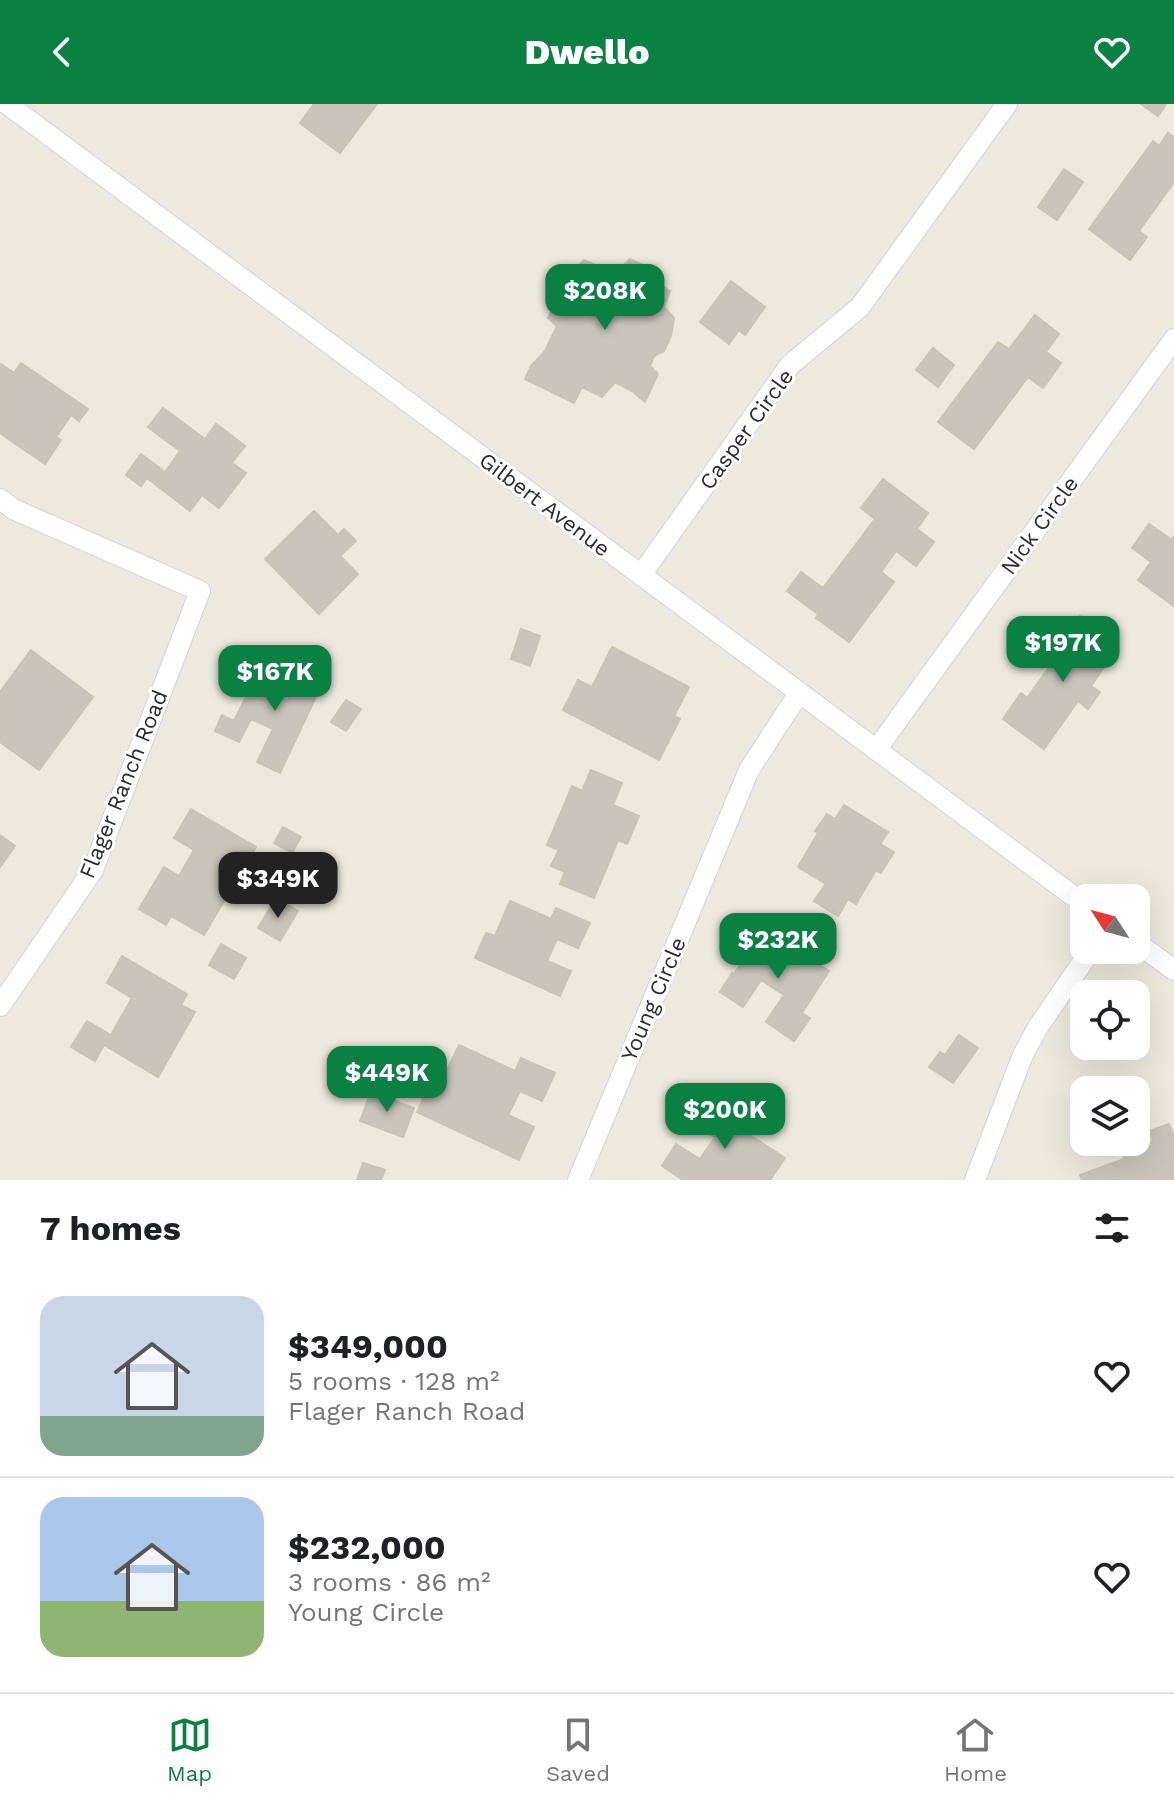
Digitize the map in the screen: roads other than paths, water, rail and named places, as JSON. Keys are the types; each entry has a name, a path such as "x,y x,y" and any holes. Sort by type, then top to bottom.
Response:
{"street":[{"name":"Gilbert Avenue","path":"7,104 1070,894"},
{"name":"Casper Circle","path":"641,575 790,365 860,307 1007,104"},
{"name":"Nick Circle","path":"876,750 1174,339"},
{"name":"Flager Ranch Road","path":"0,499 13,509 200,591 93,870 0,1006"},
{"name":"Young Circle","path":"578,1180 749,770 799,693"},
{"path":"1150,952 1174,970"},
{"path":"975,1180 1022,1057 1038,1027 1081,964"}]}
